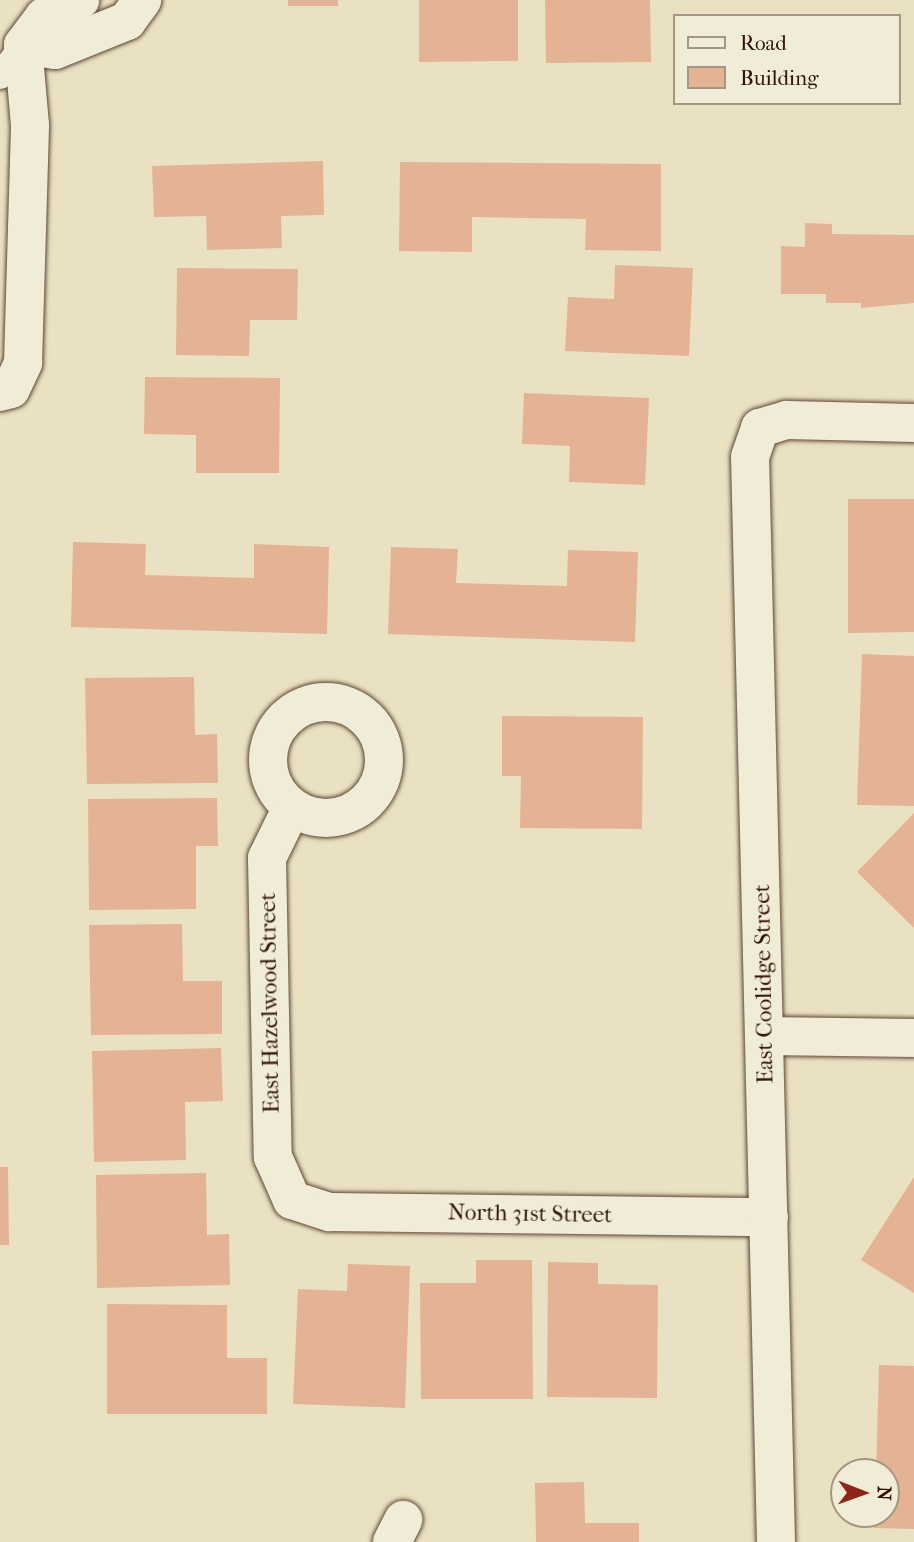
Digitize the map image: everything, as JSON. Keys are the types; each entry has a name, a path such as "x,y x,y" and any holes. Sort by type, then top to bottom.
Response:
{"street":[{"path":"5,391 24,350 30,125 23,45 44,17 80,0"},
{"path":"23,45 55,50 127,21 142,0"},
{"name":"East Coolidge Street","path":"776,1542 766,1036 750,457 760,428 787,420 914,423"},
{"name":"East Hazelwood Street","path":"292,807 267,858 273,1157 292,1200"},
{"path":"766,1036 914,1038"},
{"name":"North 31st Street","path":"292,1200 330,1212 769,1217"}],"lane":[{"path":"0,76 23,45"}],"building":[{"path":"288,0 338,0 338,6 288,6"},
{"path":"419,0 518,0 518,61 419,62"},
{"path":"545,0 650,0 651,62 546,63"},
{"path":"323,161 324,215 281,216 282,248 207,250 206,216 154,217 152,166"},
{"path":"400,162 661,164 661,251 585,250 586,219 472,217 472,252 399,251"},
{"path":"805,223 832,224 832,234 914,235 914,303 861,308 861,303 826,303 826,294 781,294 781,246 805,247"},
{"path":"615,265 693,268 689,356 565,351 568,297 614,299"},
{"path":"177,268 298,269 297,320 250,320 249,356 176,355"},
{"path":"145,377 280,378 279,473 196,473 196,435 144,434"},
{"path":"524,393 649,398 645,485 569,482 570,446 522,444"},
{"path":"848,499 914,499 914,632 848,633"},
{"path":"73,542 146,544 145,575 254,578 254,544 329,547 327,634 71,627"},
{"path":"391,547 458,549 456,583 567,586 568,550 638,552 635,642 388,634"},
{"path":"862,654 914,656 914,806 857,805"},
{"path":"194,677 195,735 217,734 218,783 87,784 85,678"},
{"path":"502,716 643,717 642,829 520,828 521,776 502,776"},
{"path":"217,798 218,846 196,846 196,909 89,910 88,799"},
{"path":"914,813 914,928 857,872"},
{"path":"182,924 183,981 222,981 222,1034 91,1035 89,925"},
{"path":"221,1048 223,1101 185,1102 186,1160 94,1162 92,1051"},
{"path":"0,1167 8,1167 9,1245 0,1245"},
{"path":"206,1173 207,1235 229,1234 230,1285 97,1288 96,1175"},
{"path":"914,1177 914,1293 861,1260"},
{"path":"476,1260 532,1260 533,1399 421,1399 420,1283 476,1283"},
{"path":"548,1262 598,1263 598,1284 658,1285 657,1398 547,1397"},
{"path":"348,1264 410,1266 405,1408 293,1404 298,1289 347,1291"},
{"path":"107,1304 227,1305 227,1358 267,1358 267,1414 107,1414"},
{"path":"879,1365 914,1366 914,1529 874,1528 900,1528 900,1458 876,1458"},
{"path":"584,1482 585,1523 639,1523 639,1542 536,1542 535,1483"}]}
